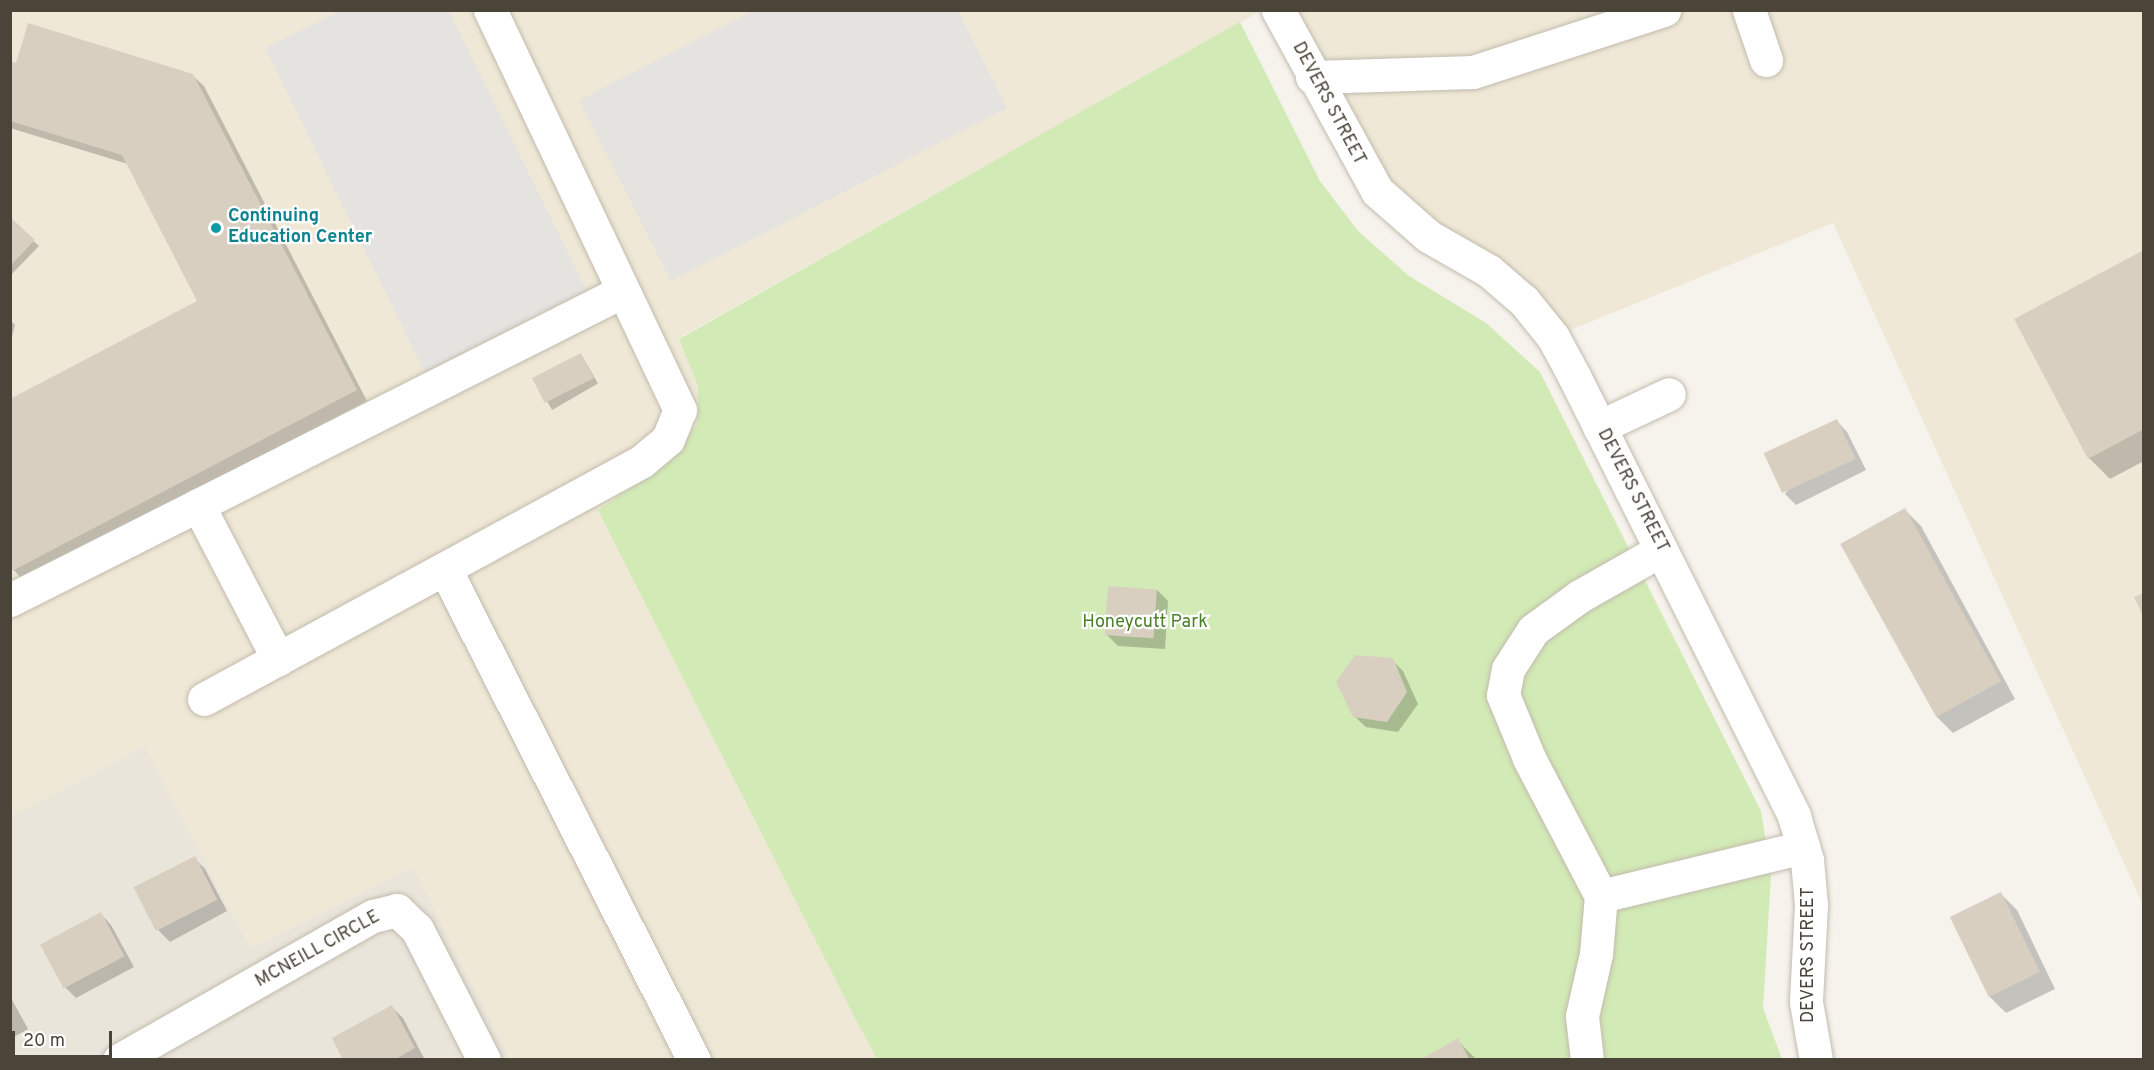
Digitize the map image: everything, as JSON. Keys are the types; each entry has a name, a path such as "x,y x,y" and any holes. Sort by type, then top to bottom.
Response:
{"street":[{"path":"204,699 642,461 668,439 680,410 490,10"},
{"name":"DEVERS STREET","path":"1278,10 1364,172 1392,208 1428,236 1489,271 1524,301 1552,337 1599,427 1794,816 1803,847 1811,905 1806,1002 1816,1059"},
{"path":"1312,77 1473,72 1664,10"},
{"path":"1749,10 1766,60"},
{"path":"10,600 623,291"},
{"path":"1599,427 1669,394"},
{"path":"198,505 278,659"},
{"path":"1587,1059 1582,1016 1596,954 1601,896 1528,758 1503,695 1508,669 1533,630 1580,596 1661,550"},
{"path":"445,569 694,1059"},
{"path":"1601,896 1803,847"},
{"name":"MCNEILL CIRCLE","path":"119,1059 373,916 397,910 417,929 484,1059"}],"shaded area":[{"path":"11,11 1261,11 679,338 698,386 697,424 671,460 598,510 882,1059 510,1059 413,867 251,949 145,746 11,816"},
{"path":"340,11 449,11 602,322 440,403 265,48"},
{"path":"753,11 958,11 1007,108 671,281 579,100"},
{"path":"1278,11 2143,11 2143,905 1833,223 1553,337 1377,191"},
{"path":"145,746 251,949 413,866 510,1059 11,1060 11,816"}],"green space":[{"name":"Honeycutt Park","path":"1240,22 1320,181 1358,231 1409,276 1486,323 1540,372 1761,811 1771,875 1763,1008 1782,1059 877,1059 856,1020 598,510 671,460 697,424 698,386 679,339"}],"building":[{"name":"Continuing Education Center","path":"28,23 193,74 357,390 12,571 10,399 197,301 122,155 10,121 10,61 16,63"},
{"path":"10,217 35,240 10,266"},
{"path":"2144,250 2144,429 2088,459 2014,319"},
{"path":"581,353 594,378 545,403 532,378"},
{"path":"1837,419 1856,459 1782,493 1764,453"},
{"path":"1905,508 2001,681 1936,717 1840,544"},
{"path":"1108,586 1157,589 1153,638 1105,635"},
{"path":"2144,593 2144,618 2134,597"},
{"path":"1355,655 1393,658 1407,692 1387,722 1353,717 1336,682"},
{"path":"195,856 217,900 156,931 134,887"},
{"path":"2001,892 2040,972 1989,997 1950,917"},
{"path":"101,912 124,956 64,989 40,944"},
{"path":"392,1005 415,1048 394,1060 343,1060 332,1038"},
{"path":"1458,1038 1470,1060 1420,1060"}],"place":[{"name":"Continuing Education Center","path":"216,228"}]}
